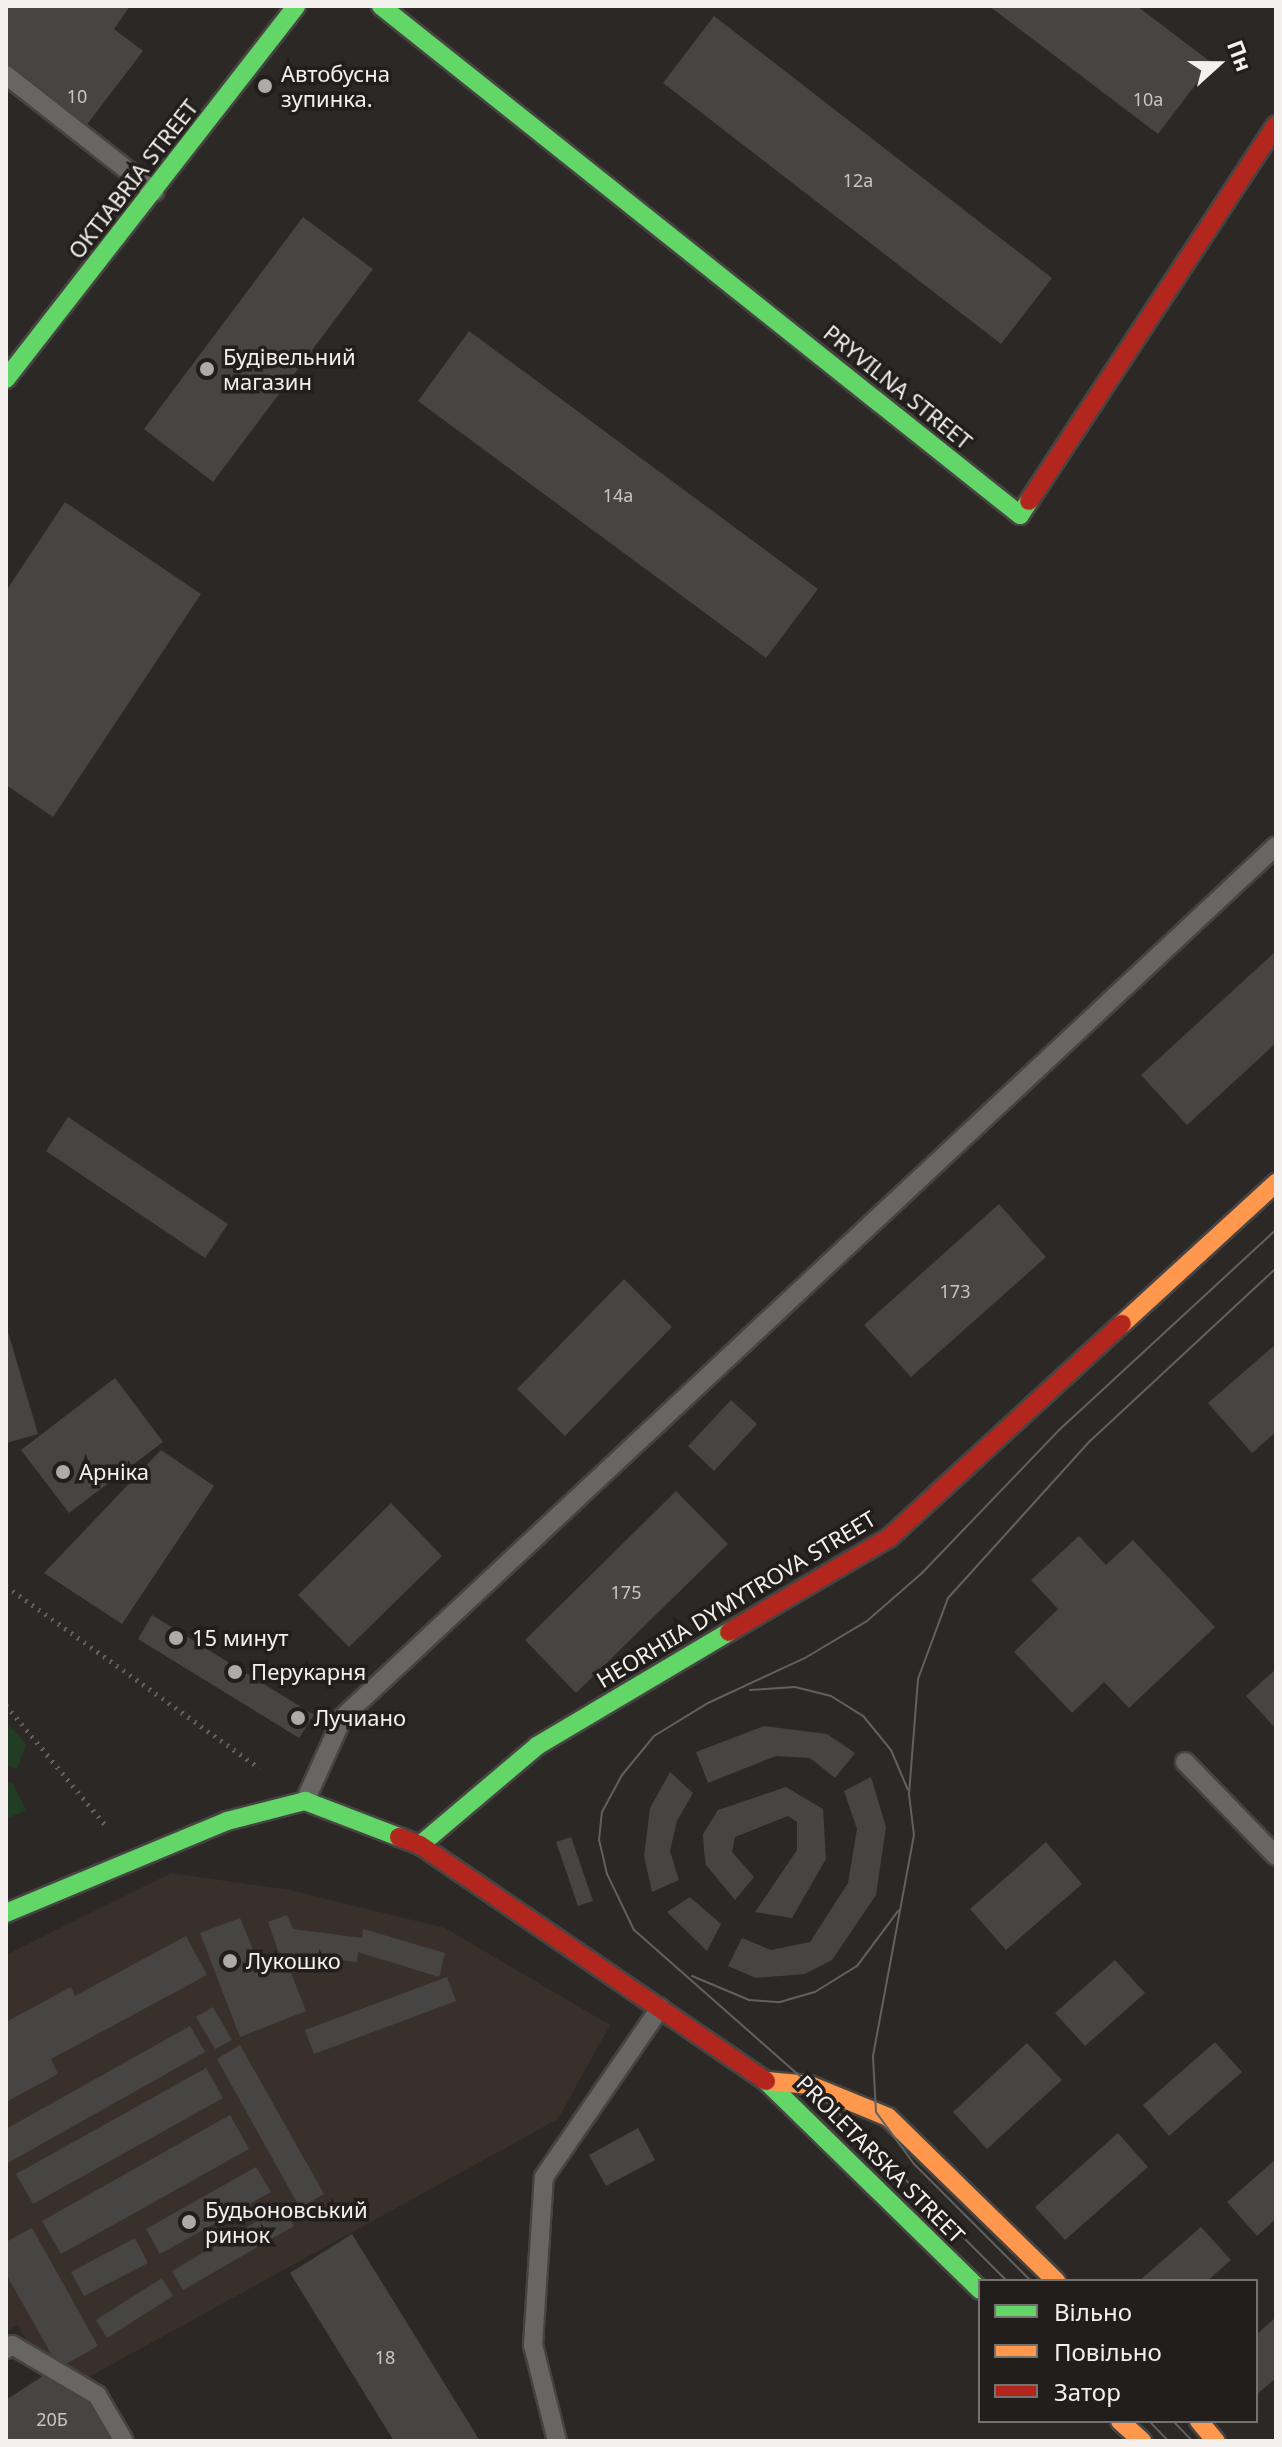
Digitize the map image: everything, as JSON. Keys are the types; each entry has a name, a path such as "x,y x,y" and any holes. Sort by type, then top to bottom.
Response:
{"street":[{"name":"OKTIABRIA STREET","path":"6,379 155,192 296,6"},
{"name":"PRYVILNA STREET","path":"381,6 1020,515 1276,125"},
{"name":"HEORHIIA DYMYTROVA STREET","path":"420,1845 537,1746 890,1537 1276,1183"},
{"path":"6,1913 227,1821 305,1801 420,1845 767,2081"},
{"name":"PROLETARSKA STREET","path":"767,2081 810,2085 888,2117 1054,2279"},
{"name":"PROLETARSKA STREET","path":"767,2081 978,2288"},
{"path":"1122,2423 1142,2441"},
{"path":"1201,2423 1216,2441"}],"lane":[{"path":"6,75 155,192"},
{"path":"305,1801 343,1717 1276,846"},
{"path":"1185,1762 1276,1856"},
{"path":"557,2441 533,2345 544,2177 660,2008"},
{"path":"6,2349 12,2345 97,2395 124,2441"}],"path":[{"path":"6,1586 305,1801"},
{"path":"6,1705 132,1859"}],"shaded area":[{"name":"Будьоновський ринок","path":"171,1873 290,1890 445,1928 610,2025 558,2119 58,2394 18,2325 6,2331 6,1955"}],"green space":[{"path":"6,1722 26,1744 17,1769 6,1766"},
{"path":"6,1782 13,1784 26,1810 6,1819"}],"building":[{"path":"6,6 130,6 114,29 143,51 85,127 6,66"},
{"path":"989,6 1137,6 1212,63 1158,134"},
{"path":"714,16 1052,278 1001,344 663,83"},
{"path":"303,217 373,269 213,482 144,429"},
{"path":"469,331 818,589 766,658 418,401"},
{"path":"65,502 201,594 53,817 6,785 6,591"},
{"path":"1276,951 1276,1043 1187,1125 1141,1075"},
{"path":"68,1117 228,1224 205,1258 46,1151"},
{"path":"999,1204 1046,1257 911,1377 864,1325"},
{"path":"624,1279 672,1327 565,1436 517,1389"},
{"path":"6,1325 38,1434 6,1443"},
{"path":"1276,1344 1276,1432 1252,1453 1208,1403"},
{"path":"115,1378 163,1442 69,1513 21,1450"},
{"path":"731,1400 757,1424 714,1471 688,1446"},
{"path":"161,1450 214,1486 122,1624 44,1573"},
{"path":"676,1491 728,1544 576,1693 525,1640"},
{"path":"391,1503 442,1556 349,1647 298,1595"},
{"path":"1079,1536 1106,1565 1133,1540 1215,1627 1129,1708 1104,1682 1072,1713 1014,1652 1058,1609 1031,1580"},
{"path":"152,1615 314,1715 299,1738 138,1639"},
{"path":"1276,1669 1276,1729 1246,1696"},
{"path":"764,1726 827,1734 855,1753 835,1778 810,1758 776,1756 708,1783 696,1752"},
{"path":"670,1772 693,1793 677,1821 670,1851 679,1880 652,1892 644,1856 650,1808"},
{"path":"871,1777 886,1827 876,1895 832,1960 805,1974 756,1978 728,1966 742,1938 771,1950 810,1942 848,1883 857,1829 844,1791"},
{"path":"786,1787 823,1809 826,1859 792,1918 755,1912 797,1850 797,1822 788,1816 735,1837 732,1852 754,1877 735,1900 706,1865 703,1834 718,1810"},
{"path":"571,1837 593,1901 578,1906 556,1842"},
{"path":"1046,1842 1082,1884 1006,1950 970,1909"},
{"path":"690,1897 721,1924 707,1951 667,1912"},
{"path":"287,1915 293,1929 362,1938 363,1929 445,1953 439,1977 358,1952 357,1962 279,1953 268,1922"},
{"path":"240,1918 254,1952 289,1968 306,2011 240,2037 200,1933"},
{"path":"186,1936 207,1975 51,2059 58,2074 6,2102 6,2022 71,1987 75,1996"},
{"path":"1115,1960 1145,1993 1085,2046 1055,2013"},
{"path":"447,1977 456,2001 314,2054 305,2030"},
{"path":"213,2007 232,2040 215,2049 196,2017"},
{"path":"190,2026 205,2052 6,2164 6,2129"},
{"path":"1215,2042 1242,2072 1169,2136 1143,2105"},
{"path":"1027,2043 1062,2080 987,2149 953,2112"},
{"path":"240,2045 324,2194 300,2208 217,2059"},
{"path":"206,2068 223,2098 33,2204 16,2174"},
{"path":"230,2115 249,2149 61,2254 42,2221"},
{"path":"638,2128 655,2160 606,2186 589,2155"},
{"path":"1118,2133 1148,2167 1065,2240 1035,2207"},
{"path":"1276,2159 1276,2219 1257,2236 1227,2202"},
{"path":"256,2167 271,2192 160,2254 146,2229"},
{"path":"283,2206 294,2226 183,2290 172,2271"},
{"path":"1201,2227 1231,2260 1209,2279 1141,2279"},
{"path":"32,2228 98,2346 64,2365 111,2438 107,2441 6,2441 6,2400 58,2366 6,2274 6,2242"},
{"path":"352,2234 480,2441 394,2441 290,2273"},
{"path":"135,2238 148,2263 84,2296 71,2272"},
{"path":"162,2278 173,2296 107,2338 96,2320"},
{"path":"1276,2317 1276,2378 1258,2393 1258,2333"}],"tram line":[{"path":"1005,2279 810,2085 634,1930 607,1874 599,1840 602,1812 622,1775 654,1736 708,1703 805,1658 867,1621 922,1573 1059,1430 1276,1230"},
{"path":"1029,2279 914,2164 876,2112 873,2056 914,1835 909,1794 918,1679 948,1598 1090,1441 1276,1268"},
{"path":"750,1690 795,1687 831,1696 864,1717 891,1750 908,1790"},
{"path":"692,1976 749,2000 780,2002 815,1992 857,1966 898,1911"},
{"path":"1151,2423 1168,2441"},
{"path":"1175,2423 1192,2441"}],"traffic: fast":[{"path":"6,379 296,6"},
{"path":"381,6 1020,515 1029,501"},
{"path":"420,1845 537,1746 729,1632"},
{"path":"6,1913 227,1821 305,1801 399,1837"},
{"path":"766,2081 978,2288"}],"traffic: slow":[{"path":"1122,1324 1276,1183"},
{"path":"767,2081 810,2085 888,2117 1054,2279"},
{"path":"1122,2423 1142,2441"},
{"path":"1201,2423 1216,2441"}],"traffic: jam":[{"path":"1029,501 1276,125"},
{"path":"729,1632 890,1537 1122,1324"},
{"path":"399,1837 420,1845 766,2081"}],"place":[{"name":"Автобусна зупинка.","path":"265,86"},
{"name":"Будівельний магазин","path":"207,369"},
{"name":"Арніка","path":"63,1472"},
{"name":"15 минут","path":"176,1638"},
{"name":"Перукарня","path":"235,1672"},
{"name":"Лучиано","path":"298,1718"},
{"name":"Лукошко","path":"230,1961"},
{"name":"Будьоновський ринок","path":"189,2222"}]}
